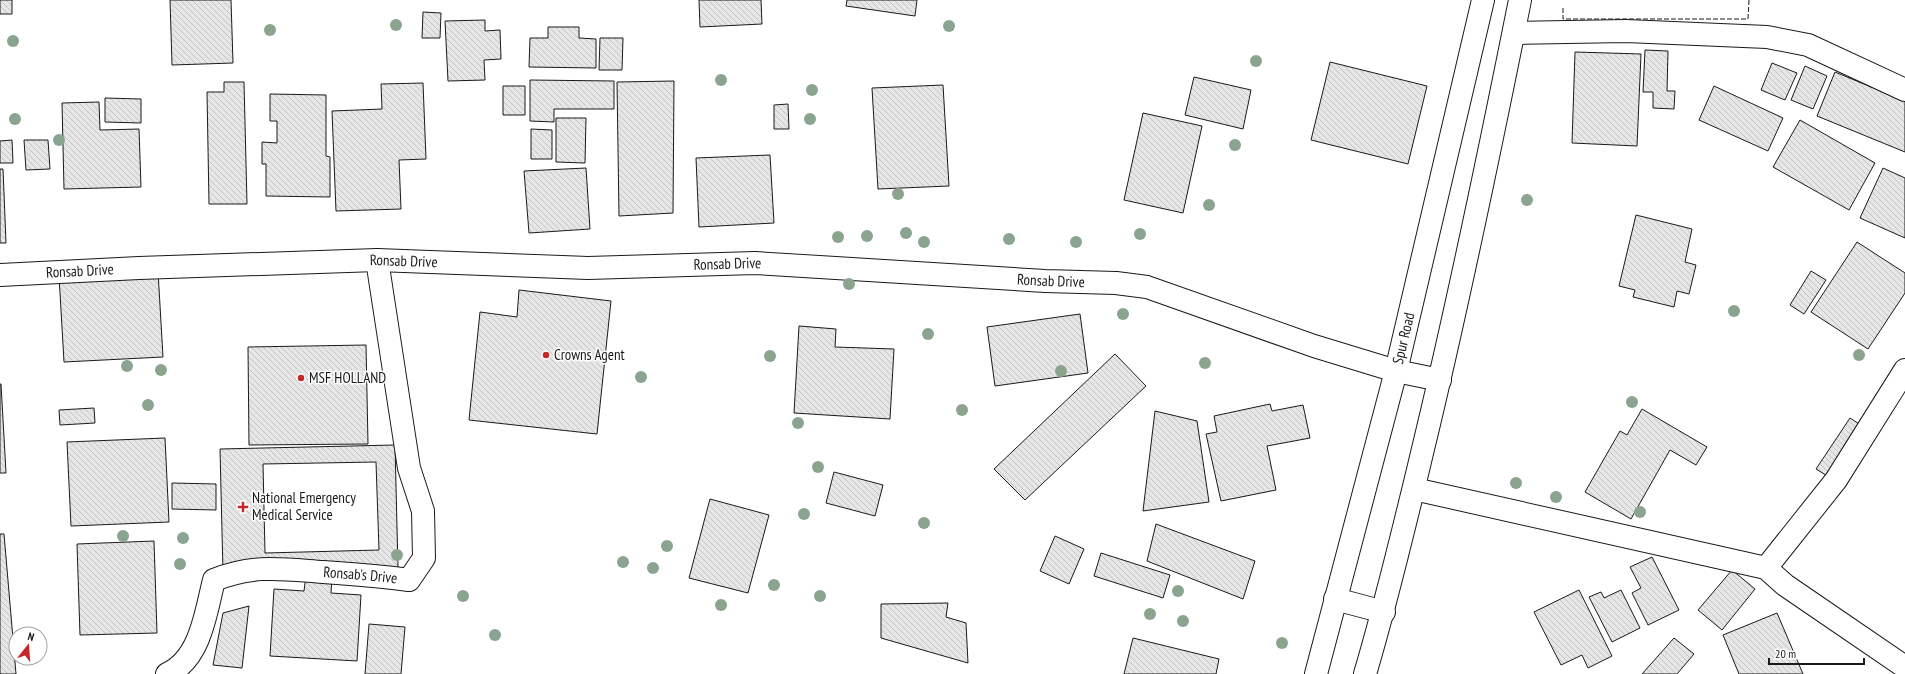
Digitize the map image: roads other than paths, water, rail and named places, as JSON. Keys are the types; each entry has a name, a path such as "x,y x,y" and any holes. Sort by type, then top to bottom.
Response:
{"street":[{"name":"Spur Road","path":"1316,674 1396,371 1483,0"},
{"path":"1364,674 1384,612 1440,380 1490,151 1520,0"},
{"path":"1514,33 1626,31 1767,37 1808,45 1905,90"},
{"name":"Ronsab Drive","path":"0,275 139,268 377,260 588,268 755,263 1045,281 1116,283 1147,287 1314,346 1396,371 1440,380"},
{"name":"Ronsab's Drive","path":"168,674 185,662 194,647 203,624 214,580 234,572 262,568 379,576 410,580 424,558 423,511 409,468 377,260"},
{"path":"1766,568 1836,480 1905,370"},
{"path":"1414,488 1766,568 1785,585 1905,667"},
{"path":"1335,599 1384,612"}],"place":[{"name":"Crowns Agent","path":"546,355"},
{"name":"MSF HOLLAND","path":"301,378"},
{"name":"National Emergency Medical Service","path":"243,507"}]}
